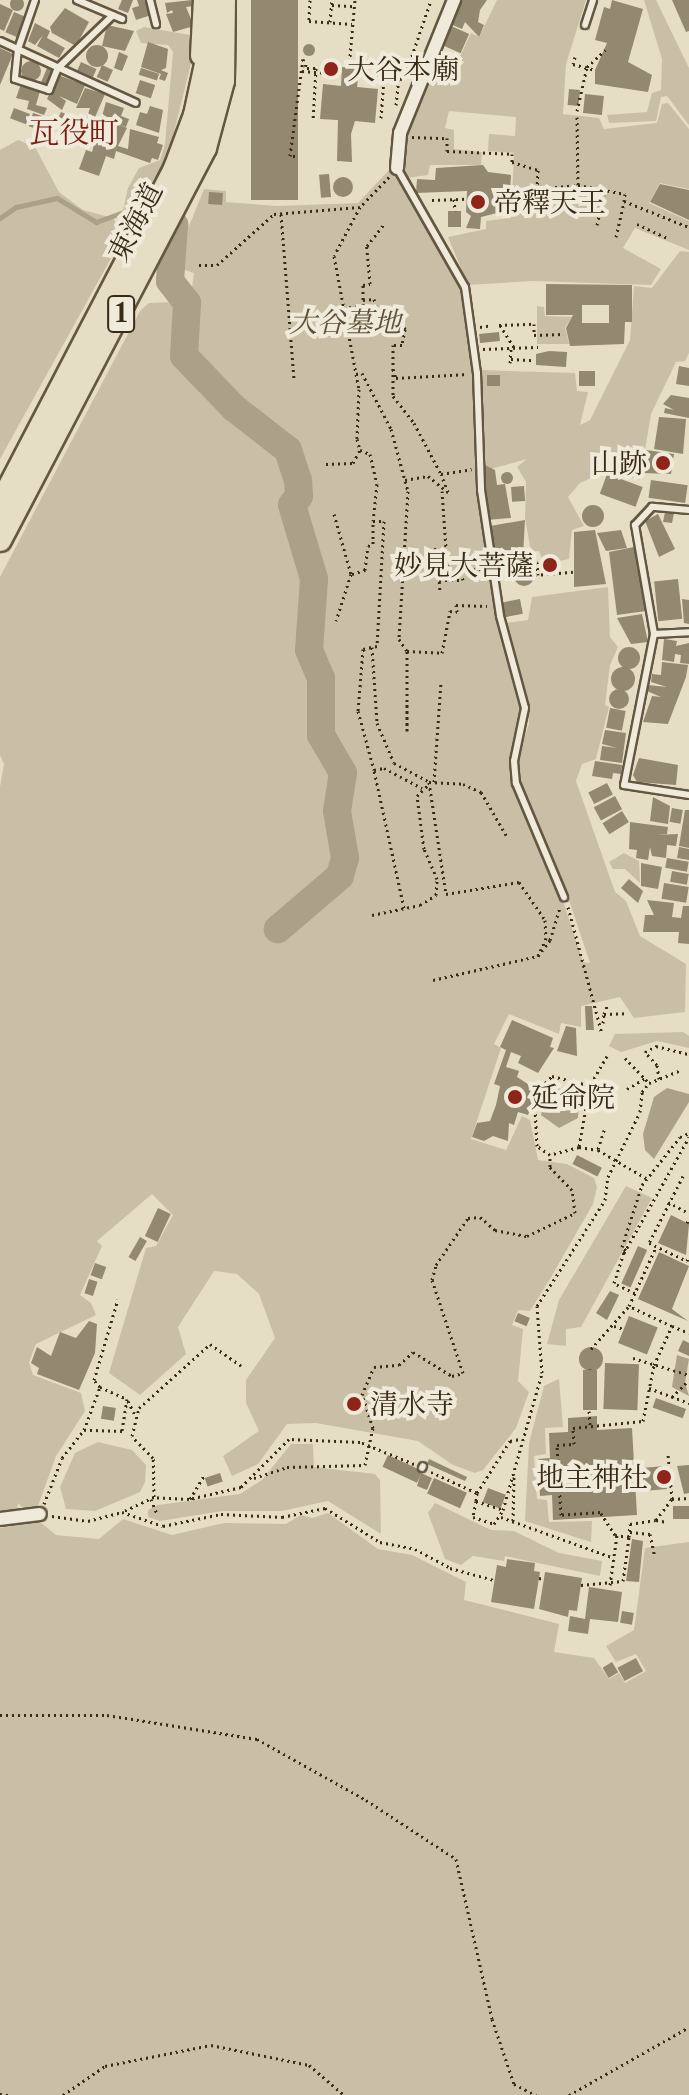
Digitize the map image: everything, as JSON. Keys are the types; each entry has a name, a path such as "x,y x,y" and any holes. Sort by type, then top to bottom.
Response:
{"highway":[{"name":"1","path":"205,0 213,80"},
{"name":"東海道","path":"0,505 174,171 213,80 210,56 214,0"},
{"name":"東海道","path":"0,540 189,182 210,135 213,80 224,0"},
{"name":"1","path":"213,80 233,0"}],"street":[{"path":"397,168 400,136 447,2"},
{"path":"0,1519 40,1514"}],"lane":[{"path":"35,0 18,49 15,79 49,90 58,68 113,15"},
{"path":"77,0 122,19"},
{"path":"150,0 156,24"},
{"path":"585,25 593,0"},
{"path":"0,41 136,103"},
{"path":"397,168 465,287 477,373 482,468 498,604 525,708 514,761 516,783 564,897"},
{"path":"689,510 652,507 635,525 654,634 624,785 689,795"},
{"path":"654,634 689,632"}],"path":[{"path":"310,0 309,21 353,24"},
{"path":"349,68 355,0"},
{"path":"358,75 404,79 430,0 447,2"},
{"path":"330,22 332,2 354,6"},
{"path":"578,185 577,114 587,67 605,50"},
{"path":"575,57 573,64 595,70"},
{"path":"295,156 290,156 303,59 316,72 313,121"},
{"path":"302,71 342,74"},
{"path":"381,118 384,77"},
{"path":"398,89 399,78"},
{"path":"400,136 447,138 447,151 512,154 512,162 538,170 537,189 578,185 625,194 616,237"},
{"path":"326,464 353,463 360,450 356,374 334,256 360,207 397,168"},
{"path":"597,225 605,189"},
{"path":"454,199 455,211"},
{"path":"432,200 466,199"},
{"path":"624,201 689,227"},
{"path":"199,265 217,265 281,214 360,207"},
{"path":"281,214 294,380"},
{"path":"343,308 363,306 363,285 370,284 367,246 384,224"},
{"path":"637,224 667,238"},
{"path":"363,300 374,299 377,310 397,311 405,329 402,345 393,345 393,396 414,423 441,474 448,488 442,491"},
{"path":"533,360 510,361 512,348 500,325 534,324 534,335 564,334"},
{"path":"477,327 492,325"},
{"path":"483,349 538,347"},
{"path":"393,369 396,378 477,373"},
{"path":"356,374 362,373 391,429 409,500 399,639 407,651 407,731"},
{"path":"351,574 365,570 368,546 373,544 377,484 370,454 360,450"},
{"path":"441,474 482,468"},
{"path":"405,480 428,476 442,491 448,573 537,562 536,575 573,572"},
{"path":"334,514 351,574 336,621"},
{"path":"373,521 384,521 377,646 363,649 358,711 404,908"},
{"path":"440,592 436,550 447,564"},
{"path":"439,580 463,580 462,573"},
{"path":"407,651 442,653 450,611 457,612 456,605 498,604"},
{"path":"372,647 377,723 394,763 430,783 463,784 481,792 506,835"},
{"path":"441,682 430,783 446,894 519,882 545,920 546,938 538,956"},
{"path":"374,770 384,768 422,788"},
{"path":"372,915 427,902 439,886 424,849 417,796 430,783"},
{"path":"433,980 538,956 550,940 564,897"},
{"path":"564,897 585,959 592,1004 603,1023"},
{"path":"602,1034 607,1006"},
{"path":"604,1014 627,1013"},
{"path":"659,1079 657,1065 645,1052 663,1048 689,1054"},
{"path":"579,1147 590,1085 607,1056"},
{"path":"625,1058 649,1083"},
{"path":"520,1439 510,1441 477,1493 473,1517 494,1524 502,1517 520,1439 542,1373 537,1306 605,1200 616,1160 649,1083 682,1070"},
{"path":"550,1155 537,1146 535,1110 541,1087 552,1076 590,1085"},
{"path":"627,1089 645,1078"},
{"path":"598,1150 604,1130"},
{"path":"626,1250 622,1247 646,1178 680,1137 689,1135"},
{"path":"635,1293 614,1283 626,1250 689,1135"},
{"path":"550,1155 579,1147 598,1150 646,1178"},
{"path":"254,1478 287,1467 365,1465 373,1428 362,1395 374,1367 399,1365 413,1352 452,1376 463,1373 432,1280 436,1265 468,1218 480,1217 495,1230 527,1236 575,1213 572,1190 550,1167 550,1155"},
{"path":"683,1176 649,1243 687,1261 689,1256"},
{"path":"668,1202 689,1213"},
{"path":"591,1349 629,1306 656,1247"},
{"path":"118,1299 94,1380 100,1387 127,1399 135,1415 134,1444 153,1458 152,1498 157,1514"},
{"path":"629,1306 689,1333"},
{"path":"614,1326 624,1329"},
{"path":"610,1585 617,1535 600,1512 561,1515 557,1445 574,1444 573,1428 643,1421 654,1365 672,1326"},
{"path":"135,1415 210,1344 241,1366"},
{"path":"633,1358 672,1369 687,1378 672,1397"},
{"path":"100,1387 84,1430 62,1458 40,1514 88,1521 122,1512 152,1498 189,1499 241,1487 254,1478 289,1439 370,1445 477,1493"},
{"path":"649,1388 689,1403"},
{"path":"84,1430 122,1431 127,1423 127,1399"},
{"path":"589,1411 590,1425"},
{"path":"656,1520 672,1499 668,1454"},
{"path":"189,1499 205,1474"},
{"path":"513,1474 513,1521"},
{"path":"672,1499 689,1498"},
{"path":"476,1501 503,1510"},
{"path":"502,1517 506,1503"},
{"path":"122,1512 163,1526 221,1514 282,1517 325,1508 380,1542 415,1549 450,1568 494,1580"},
{"path":"502,1517 614,1558"},
{"path":"581,1585 610,1585 623,1581 630,1524 656,1520 667,1522"},
{"path":"617,1535 650,1534 655,1557"},
{"path":"0,1715 107,1715 257,1739 366,1800 456,1859 492,2019 514,2084 536,2095"},
{"path":"569,2095 689,2027"},
{"path":"63,2095 105,2066 211,2045 309,2065 344,2095"},
{"path":"0,2094 8,2095"}],"green space":[{"path":"497,0 586,0 566,64 563,114 599,118 604,129 657,123 662,104 668,103 689,129 689,189 660,183 649,203 689,221 689,250 635,228 623,248 661,269 651,285 533,281 468,285 448,237 486,229 486,221 511,218 514,153 488,151 489,134 515,136 516,117 449,111 445,128 454,130 454,149 482,152 481,165 430,165 428,175 406,178 403,173 404,132 433,60 455,67 471,33 479,37"},
{"path":"644,0 656,0 689,68 689,125 667,96 661,97 656,121 609,123 607,115 647,112 652,93 661,90 662,59"},
{"path":"144,27 190,35 193,55 170,149 135,217 123,210 128,188 139,168 160,160 165,144 173,52 168,45 141,43 136,31"},
{"path":"18,140 35,147 59,192 83,210 113,218 120,231 115,251 0,459 0,150"},
{"name":"大谷墓地","path":"391,168 436,238 460,290 474,372 479,468 500,624 523,716 513,754 515,793 562,898 583,962 590,963 561,876 520,785 517,759 529,724 528,703 506,623 528,620 532,597 608,587 610,637 618,647 610,665 605,705 609,707 596,759 582,764 576,781 615,892 626,901 640,936 686,964 685,1012 634,1018 620,997 581,1006 581,1027 561,1023 559,1034 509,1014 494,1044 501,1048 471,1139 506,1150 522,1116 530,1120 538,1160 567,1164 594,1178 597,1187 593,1204 530,1311 518,1310 512,1325 523,1329 518,1381 529,1392 516,1428 483,1470 475,1473 453,1465 418,1441 316,1423 287,1424 258,1464 232,1476 223,1456 259,1431 246,1403 246,1380 275,1338 259,1294 237,1274 214,1271 178,1327 186,1354 140,1395 109,1373 146,1248 156,1246 173,1215 152,1194 97,1241 102,1246 80,1295 91,1303 96,1315 36,1344 29,1362 33,1375 81,1393 85,1411 56,1456 38,1506 24,1509 18,1503 17,1509 0,1511 0,787 4,764 0,755 0,577 140,311 149,303 174,302 188,316 194,273 173,266 204,189 226,191 226,202 277,206 358,203"},
{"path":"680,251 689,252 689,353 685,361 676,362 651,414 640,480 609,470 580,483 568,497 584,526 572,530 569,559 544,564 539,551 531,552 525,518 526,482 517,467 527,459 491,469 485,465 480,370 575,373 577,391 588,392 580,425 590,420 630,340 634,286 652,288"},
{"path":"537,306 544,307 545,316 572,317 565,327 569,344 537,344"},
{"path":"624,853 639,861 640,883 625,869 613,869 609,862"},
{"path":"683,1032 689,1036 689,1048 657,1041 621,1052 609,1046 615,1034"},
{"path":"626,1186 652,1198 581,1327 566,1329 566,1346 547,1344 559,1300"},
{"path":"559,1379 563,1427 545,1428 546,1454 534,1456 537,1499 547,1500 549,1522 592,1521 591,1542 525,1521 529,1443 544,1386"},
{"path":"98,1442 132,1450 146,1465 145,1482 140,1492 95,1511 66,1509 60,1487 75,1453"},
{"path":"291,1444 313,1444 314,1467 375,1474 380,1480 381,1534 328,1501 282,1511 222,1511 160,1521 148,1517 148,1510 158,1505 240,1494 262,1480"},
{"path":"435,1503 491,1530 514,1531 559,1553 602,1561 600,1576 505,1556 504,1561 473,1556 461,1565 445,1559 428,1513"},
{"path":"328,1513 378,1549 412,1555 466,1582 464,1600 559,1624 554,1652 594,1658 609,1679 619,1673 625,1683 646,1671 636,1654 616,1662 606,1646 634,1630 645,1548 689,1542 689,2095 0,2095 0,1528 39,1521 56,1535 99,1539 123,1519 172,1535 224,1523 286,1524 301,1515 312,1518"}],"shaded area":[{"path":"558,1088 575,1095 579,1102 578,1118 559,1128 541,1115 547,1091"},
{"path":"667,1088 689,1094 689,1102 654,1159 645,1150 643,1134 654,1097"},
{"path":"677,1355 689,1359 685,1383 689,1396 672,1387"}],"building":[{"path":"17,-3 24,4 17,11 10,4"},
{"path":"122,0 133,0 128,13 118,9"},
{"path":"137,0 146,0 151,15 136,20 132,8 139,6"},
{"path":"192,0 193,6 186,7 194,26 173,32 166,14 173,13 172,10 167,13 165,3"},
{"path":"251,0 298,0 298,200 251,200"},
{"path":"459,0 487,0 480,10 478,22 484,25 479,37 465,22 462,29 448,23"},
{"path":"612,0 643,9 628,62 652,75 648,92 595,84 595,70 607,43 595,40 604,7 610,9"},
{"path":"672,0 689,0 689,31 686,32"},
{"path":"0,4 13,10 4,31 0,29"},
{"path":"65,8 89,22 76,46 52,33 50,27"},
{"path":"14,12 26,17 17,37 5,32"},
{"path":"35,23 50,31 47,38 65,48 59,58 37,46 43,35 35,45 28,41"},
{"path":"107,25 134,31 125,51 102,46"},
{"path":"449,25 469,34 461,53 440,44"},
{"path":"148,42 168,49 166,68 161,70 168,73 165,81 159,79 161,74 141,67"},
{"path":"309,44 315,50 309,56 303,50"},
{"path":"97,45 105,48 108,56 105,64 97,67 89,64 86,56 89,48"},
{"path":"0,48 13,54 0,85"},
{"path":"439,51 452,55 450,64 436,60"},
{"path":"119,52 128,56 122,71 114,68"},
{"path":"31,61 38,64 41,71 38,78 31,81 24,78 21,71 24,64"},
{"path":"81,62 97,69 93,77 77,70"},
{"path":"102,65 113,70 108,82 97,77"},
{"path":"48,66 55,69 48,86 41,83"},
{"path":"342,67 359,69 357,87 378,89 375,123 355,121 351,134 352,162 337,161 338,120 320,119 323,84 341,86"},
{"path":"141,68 159,74 157,81 139,75"},
{"path":"58,75 85,85 77,104 59,96 66,101 62,110 47,99"},
{"path":"140,80 155,85 151,98 136,93"},
{"path":"21,84 40,91 36,105 47,108 44,115 27,109 29,101 16,98"},
{"path":"85,88 105,94 93,122 86,120 90,108 76,108"},
{"path":"569,89 580,90 579,106 568,105"},
{"path":"585,94 604,96 602,115 583,113"},
{"path":"106,102 124,108 121,116 129,119 126,127 118,124 127,128 118,146 128,149 130,129 159,137 157,143 163,145 158,160 152,158 150,163 116,151 114,159 106,156 99,176 79,169 86,150 92,152"},
{"path":"150,106 163,110 159,133 136,125 140,112 147,114"},
{"path":"14,108 30,114 26,124 10,118"},
{"path":"61,112 70,116 66,126 57,122"},
{"path":"33,113 42,116 37,129 29,126"},
{"path":"71,117 90,124 82,143 66,129"},
{"path":"483,165 488,172 511,175 509,210 481,217 480,229 466,228 471,216 466,212 467,191 416,193 417,179 435,180 436,168"},
{"path":"329,174 331,197 321,198 319,175"},
{"path":"343,177 350,180 353,187 350,194 343,197 336,194 333,187 336,180"},
{"path":"660,184 689,190 689,220 650,202"},
{"path":"209,192 223,193 222,205 208,204"},
{"path":"448,211 461,211 461,227 448,227"},
{"path":"546,284 632,285 632,322 625,322 624,344 570,346 566,328 573,315 546,315","holes":["582,305 609,305 609,323 582,323"]},
{"path":"499,332 500,341 480,343 479,334"},
{"path":"567,352 566,367 536,365 536,354"},
{"path":"679,366 689,368 689,386 676,384"},
{"path":"579,371 595,371 595,386 579,386"},
{"path":"487,375 500,375 500,386 487,386"},
{"path":"671,395 689,398 689,418 664,413 665,408 674,410 663,404"},
{"path":"659,417 686,419 683,454 654,449"},
{"path":"646,450 674,454 671,474 642,473"},
{"path":"485,465 495,470 497,485 505,484 511,518 487,520"},
{"path":"507,472 513,478 507,484 501,478"},
{"path":"607,474 643,487 636,507 600,494"},
{"path":"651,480 688,485 685,503 648,498"},
{"path":"524,486 525,501 512,502 511,487"},
{"path":"593,505 601,508 604,516 601,524 593,527 585,524 582,516 585,508"},
{"path":"665,512 674,513 672,523 663,522"},
{"path":"658,514 675,549 659,557 645,521"},
{"path":"525,520 523,557 496,562 490,526"},
{"path":"595,530 606,584 574,587 574,532"},
{"path":"621,530 627,548 606,551 597,533"},
{"path":"634,547 646,611 617,615 609,552"},
{"path":"524,566 531,569 534,576 531,583 524,586 517,583 514,576 517,569"},
{"path":"678,579 682,619 658,621 654,582"},
{"path":"520,599 523,614 505,617 502,602"},
{"path":"682,599 689,600 689,624 684,623"},
{"path":"642,614 648,642 631,644 617,618"},
{"path":"664,639 677,641 676,646 689,643 689,664 680,663 681,655 675,654 674,662 662,660"},
{"path":"629,647 637,650 640,658 637,666 629,669 621,666 618,658 621,650"},
{"path":"662,662 688,665 686,677 668,724 643,722 652,696 661,697 647,691 648,685 667,687 651,682 652,674 661,675"},
{"path":"623,667 634,674 635,679 628,690 623,691 612,684 611,679 618,668"},
{"path":"619,689 626,692 629,699 626,706 619,709 612,706 609,699 612,692"},
{"path":"610,708 626,711 622,731 606,728"},
{"path":"605,730 626,733 622,763 600,760 602,746 617,748 602,744"},
{"path":"639,758 678,765 676,785 637,782 633,775"},
{"path":"595,761 622,765 621,774 613,773 612,779 592,776"},
{"path":"607,783 613,795 594,804 588,793"},
{"path":"615,796 622,809 601,821 594,807"},
{"path":"653,797 670,806 668,824 650,821"},
{"path":"672,808 683,810 680,824 670,822"},
{"path":"685,810 689,810 689,848 679,846"},
{"path":"622,811 629,822 609,834 602,823"},
{"path":"630,822 668,827 667,834 656,835 678,834 676,846 667,845 666,858 652,856 650,847 648,860 636,858 637,850 629,849"},
{"path":"679,847 689,849 689,860 677,858"},
{"path":"667,858 689,862 687,872 665,868"},
{"path":"641,863 662,867 658,889 641,886"},
{"path":"672,871 689,874 687,885 670,882"},
{"path":"629,879 643,891 638,903 621,888"},
{"path":"664,883 689,887 686,903 661,899"},
{"path":"647,900 674,903 672,917 681,918 683,906 689,906 689,944 678,943 679,932 643,932 645,915 654,915"},
{"path":"585,1006 592,1006 594,1030 586,1030"},
{"path":"512,1020 553,1038 550,1047 554,1048 538,1073 518,1063 521,1056 511,1052 506,1067 519,1071 517,1077 537,1090 528,1115 518,1112 514,1125 509,1123 508,1141 493,1136 484,1141 472,1137 477,1123 490,1121 496,1105 500,1086 494,1084 506,1050 500,1047"},
{"path":"566,1026 576,1028 577,1056 557,1051"},
{"path":"577,1155 602,1168 597,1177 572,1164"},
{"path":"158,1208 171,1214 158,1242 145,1236"},
{"path":"671,1215 689,1224 686,1255 658,1243"},
{"path":"140,1237 147,1241 135,1261 129,1257"},
{"path":"638,1246 647,1250 630,1288 621,1283"},
{"path":"659,1252 689,1266 672,1309 688,1321 638,1299"},
{"path":"95,1263 106,1267 102,1279 91,1275"},
{"path":"89,1279 98,1282 93,1296 84,1293"},
{"path":"610,1291 619,1295 607,1320 596,1313"},
{"path":"518,1313 530,1318 526,1326 514,1321"},
{"path":"629,1316 658,1328 647,1355 618,1343"},
{"path":"89,1321 97,1324 95,1353 79,1390 37,1374 39,1368 31,1363 37,1347 51,1356 60,1332 76,1338"},
{"path":"683,1340 689,1343 689,1356 678,1351"},
{"path":"591,1347 600,1350 603,1359 600,1368 591,1371 582,1368 579,1359 582,1350"},
{"path":"605,1363 639,1364 637,1410 603,1409"},
{"path":"583,1370 597,1370 597,1410 583,1410"},
{"path":"656,1398 686,1409 683,1418 653,1407"},
{"path":"103,1406 116,1408 114,1421 101,1419"},
{"path":"597,1416 597,1430 632,1428 637,1515 553,1520 552,1495 540,1496 538,1459 550,1458 549,1433 568,1432 568,1418"},
{"path":"388,1455 422,1471 417,1483 383,1467"},
{"path":"429,1459 467,1477 465,1481 427,1464"},
{"path":"689,1465 689,1493 684,1494 677,1466"},
{"path":"665,1466 667,1489 643,1491 641,1468"},
{"path":"220,1473 223,1482 208,1487 205,1478"},
{"path":"421,1473 432,1478 427,1490 417,1486"},
{"path":"434,1478 467,1493 460,1508 427,1494"},
{"path":"488,1488 506,1495 500,1509 483,1502"},
{"path":"673,1506 689,1506 689,1519 673,1519"},
{"path":"632,1539 643,1541 639,1582 626,1581"},
{"path":"507,1559 535,1563 534,1571 540,1572 534,1609 491,1602 497,1565 506,1567"},
{"path":"545,1572 582,1578 577,1611 569,1610 568,1617 539,1609"},
{"path":"589,1587 622,1592 618,1622 590,1619 588,1634 568,1631 570,1616 585,1619"},
{"path":"622,1611 634,1613 632,1625 620,1623"},
{"path":"636,1658 643,1671 625,1681 617,1668"},
{"path":"612,1662 618,1672 609,1678 603,1668"}],"waterway":[{"path":"0,218 16,207 57,198 96,222 132,209 136,192 152,189 172,146"},
{"path":"158,199 174,225 170,281 187,303 184,356 234,408 288,450 298,481 299,496 292,505 314,579 309,650 321,678 321,735 343,773 337,811 345,858 340,876 278,929"}],"place":[{"name":"大谷本廟","path":"331,69"},
{"name":"帝釋天王","path":"478,202"},
{"name":"山跡","path":"663,463"},
{"name":"妙見大菩薩","path":"550,565"},
{"name":"延命院","path":"515,1097"},
{"name":"清水寺","path":"354,1404"},
{"name":"地主神社","path":"664,1477"}],"district":[{"name":"瓦役町","path":"74,133"}]}
